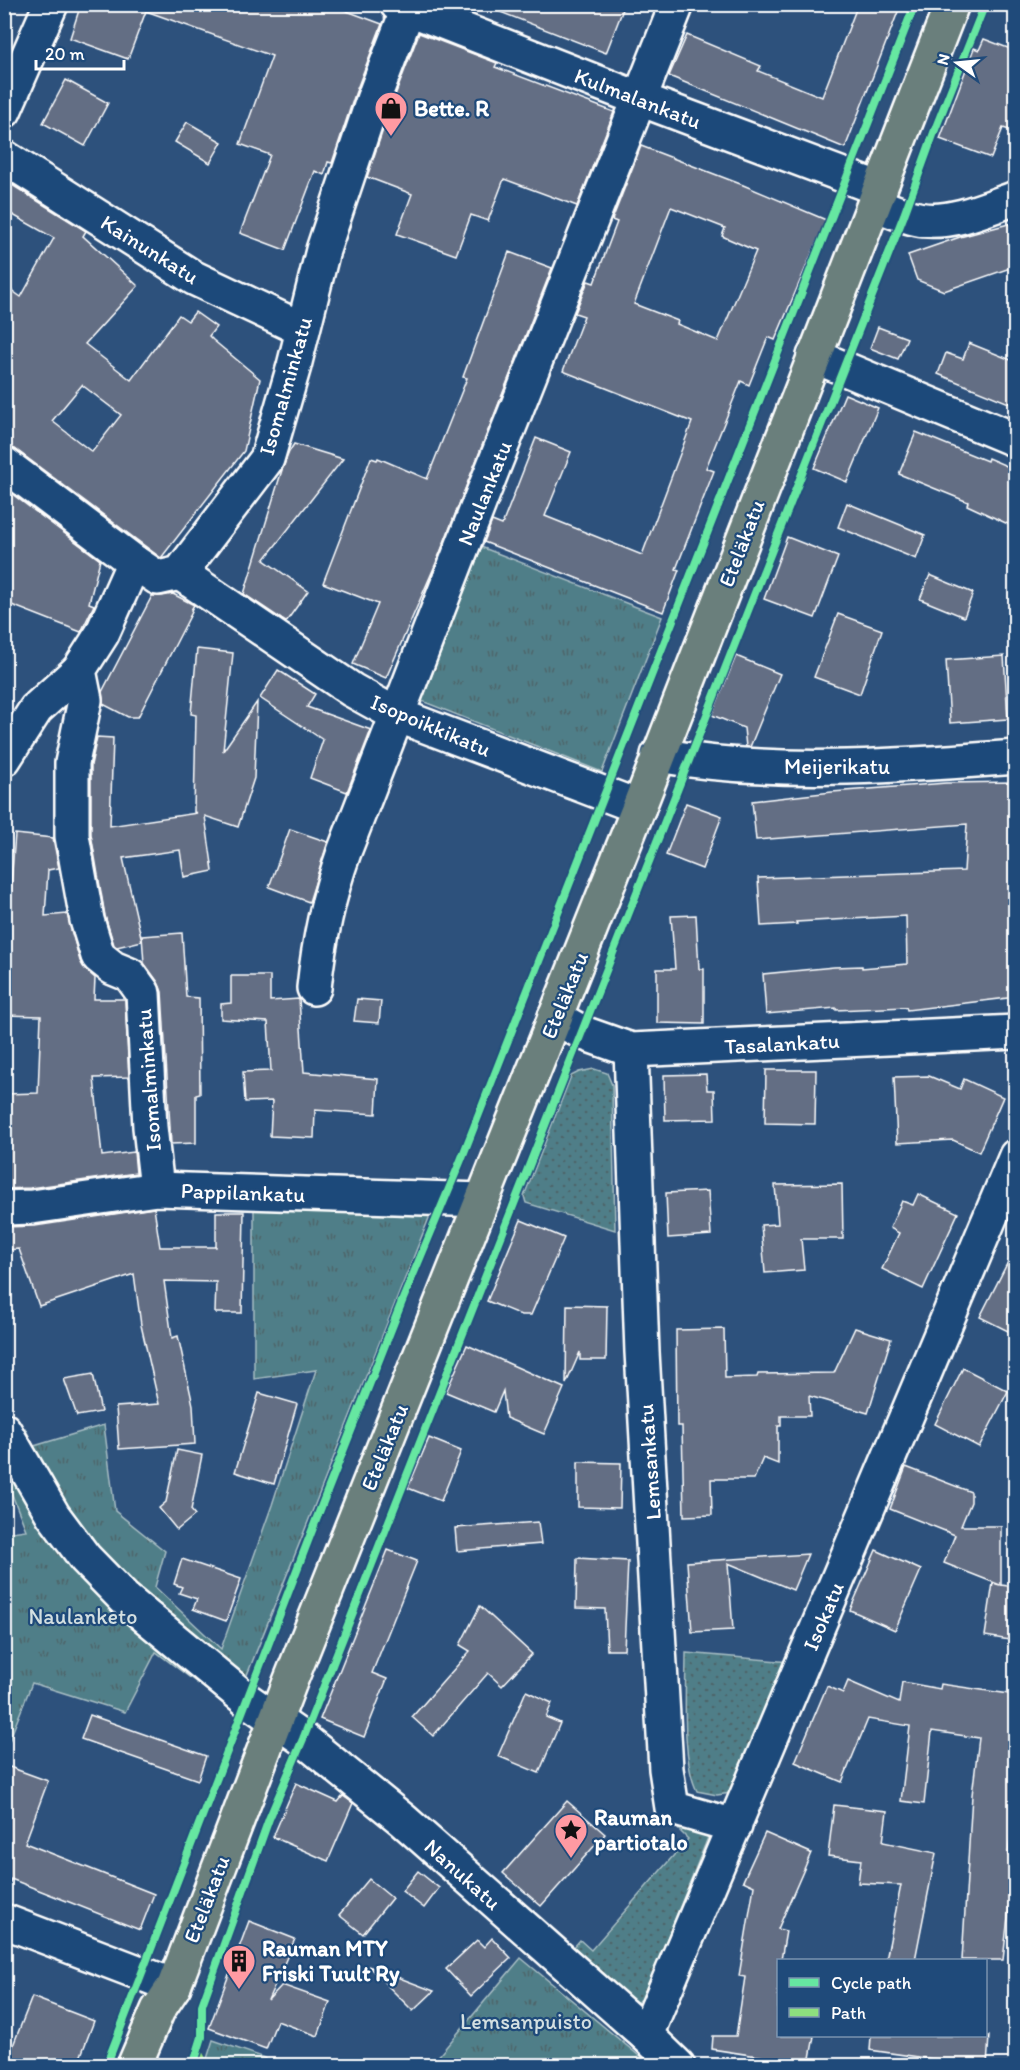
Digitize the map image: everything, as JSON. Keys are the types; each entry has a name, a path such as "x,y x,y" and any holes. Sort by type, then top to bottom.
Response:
{"main road":[{"name":"Eteläkatu","path":"134,2066 158,2010 174,1986 275,1720 639,807 952,4"},
{"name":"Eteläkatu","path":"159,2066 172,2013 174,1986"}],"street":[{"path":"4,111 51,4"},
{"name":"Naulankatu","path":"315,988 318,951 330,891 480,501 677,4"},
{"name":"Kulmalankatu","path":"403,7 640,99 877,196 923,220 943,220 965,215 1016,198"},
{"name":"Isomalminkatu","path":"180,573 267,459 294,366 323,250 403,7"},
{"name":"Kainunkatu","path":"4,157 194,278 302,329"},
{"path":"814,356 1016,440"},
{"path":"4,464 158,578 180,573"},
{"path":"4,759 36,709 79,670 102,634 134,562"},
{"name":"Isopoikkikatu","path":"180,573 351,690 397,716 639,807"},
{"name":"Isomalminkatu","path":"79,670 85,700 72,763 72,836 87,920 98,956 113,968 130,975 142,993 150,1127 157,1189"},
{"name":"Meijerikatu","path":"658,755 745,766 893,766 1016,757"},
{"name":"Tasalankatu","path":"555,1017 583,1033 631,1050 1016,1032"},
{"name":"Lemsankatu","path":"631,1050 642,1352 666,1769 672,1808 735,1826"},
{"name":"Isokatu","path":"646,2035 1009,1195 1016,1156"},
{"name":"Pappilankatu","path":"4,1208 32,1207 157,1189 482,1200"},
{"name":"Nanukatu","path":"4,1430 53,1515 85,1558 125,1599 172,1640 303,1739 403,1820 646,2035"},
{"path":"4,1921 174,1986"},
{"path":"646,2035 678,2066"}],"green space":[{"path":"481,547 662,617 602,772 422,701"},
{"path":"594,1069 607,1073 612,1085 615,1230 526,1203 524,1196 571,1076"},
{"name":"Naulanketo","path":"254,1210 431,1213 233,1710 156,1652 125,1712 32,1683 5,1751 5,1533 26,1530 5,1477 5,1439 25,1428 34,1446 104,1425 115,1511 165,1551 155,1587 221,1649 272,1505 316,1370 254,1379"},
{"path":"686,1653 790,1662 731,1793 717,1795 697,1791 692,1778 686,1743"},
{"path":"687,1823 709,1835 643,1998 636,2003 626,1997 574,1947 580,1940 591,1950 688,1839 676,1827"},
{"name":"Lemsanpuisto","path":"521,1958 650,2065 431,2065"},
{"path":"213,2040 265,2058 272,2065 205,2065"}],"building":[{"path":"81,4 328,4 382,24 332,163 328,162 324,175 315,171 285,250 240,233 270,155 240,144 272,56 146,11 128,59 70,38"},
{"path":"485,4 625,4 606,53 485,6"},
{"path":"858,4 901,4 845,148 669,76 687,35 761,66 758,71 822,97"},
{"path":"419,33 497,63 495,67 614,112 577,206 504,179 488,221 471,215 456,255 397,234 412,194 367,177"},
{"path":"984,39 1016,51 1016,132 1003,128 991,158 940,139 974,48 979,50"},
{"path":"66,80 108,103 85,146 43,123"},
{"path":"187,122 222,142 210,163 175,142"},
{"path":"641,146 826,220 775,340 768,337 749,385 741,381 706,468 714,471 676,569 679,570 663,612 484,542 492,521 502,525 536,438 571,452 545,516 642,555 692,422 563,371 584,316 575,313 588,281 594,283 617,222 612,220","holes":["671,207 725,228 722,236 756,251 718,341 677,324 678,321 634,304"]},
{"path":"4,180 86,231 83,236 138,286 85,344 131,380 179,315 188,321 195,312 216,327 209,336 260,379 244,451 161,558 15,449 4,446 4,285 21,297 54,238 4,210","holes":["82,385 121,415 92,452 52,421"]},
{"path":"1016,222 1016,266 944,291 917,280 908,255 960,237"},
{"path":"509,252 552,268 436,563 386,678 353,664 378,604 323,583 371,458 377,460 378,458 427,479 467,378 463,377"},
{"path":"878,327 907,338 898,359 870,348"},
{"path":"969,343 1016,362 1016,406 938,374 946,353 963,359"},
{"path":"845,394 878,408 847,482 814,468"},
{"path":"916,432 987,461 988,458 1016,470 1016,512 1010,525 967,505 968,502 899,474"},
{"path":"294,444 343,459 264,560 308,591 286,622 244,594 282,470"},
{"path":"4,488 100,560 89,603 94,605 81,632 4,602"},
{"path":"847,503 925,535 916,559 838,527"},
{"path":"787,537 838,557 815,618 764,599"},
{"path":"930,575 973,593 964,617 920,599"},
{"path":"173,594 194,605 192,612 138,717 128,717 103,704 102,692 152,596"},
{"path":"838,614 882,630 860,694 814,677"},
{"path":"197,649 233,653 223,751 257,702 254,778 238,827 205,816 213,871 184,877 180,850 123,858 142,941 117,947 114,945 105,916 91,834 91,765 97,737 113,738 110,826 197,813 194,812 196,715 191,714"},
{"path":"736,656 780,674 750,747 746,747 744,728 712,715"},
{"path":"1004,656 1008,719 950,723 946,660"},
{"path":"278,670 315,694 307,707 371,730 347,792 310,778 323,740 260,698"},
{"path":"1016,782 1016,922 1010,922 1016,969 1016,997 907,1010 906,1007 836,1010 836,1008 766,1014 763,974 834,967 862,966 862,968 907,964 906,916 761,926 758,878 964,871 967,824 756,840 752,801 946,783"},
{"path":"686,803 722,816 702,869 666,855"},
{"path":"290,829 328,842 309,902 269,887"},
{"path":"15,834 53,838 59,868 48,870 45,916 67,914 80,961 95,978 94,999 125,999 129,1077 94,1078 102,1156 134,1152 136,1173 30,1188 4,1189 4,1094 38,1093 41,1016 4,1015 4,920 8,921"},
{"path":"696,915 699,969 704,969 704,1024 657,1023 657,969 675,969 671,916"},
{"path":"182,933 186,997 199,998 200,1094 196,1095 196,1143 171,1144 162,992 158,982 144,963 142,936"},
{"path":"231,976 270,976 270,1001 299,999 304,1072 378,1079 376,1114 315,1110 314,1138 270,1136 272,1101 245,1102 243,1072 271,1071 268,1022 221,1019 221,1004 231,1003"},
{"path":"357,999 381,1001 379,1023 354,1021"},
{"path":"766,1070 816,1070 815,1124 765,1123"},
{"path":"706,1074 707,1090 714,1090 715,1119 665,1120 664,1075"},
{"path":"929,1076 960,1089 964,1079 1003,1097 979,1152 953,1140 897,1143 894,1077"},
{"path":"842,1184 843,1239 801,1239 804,1270 765,1273 761,1225 778,1224 775,1185"},
{"path":"708,1191 711,1235 668,1238 666,1193"},
{"path":"918,1194 958,1213 923,1289 882,1269 899,1233 890,1228 902,1201 913,1205"},
{"path":"154,1208 160,1247 216,1247 216,1212 244,1212 242,1313 215,1313 216,1282 164,1281 172,1338 178,1336 193,1405 195,1444 119,1449 116,1407 159,1404 141,1325 134,1274 39,1306 19,1249 4,1250 4,1227 35,1226"},
{"path":"521,1220 564,1238 531,1315 521,1315 487,1301"},
{"path":"1016,1246 1016,1335 980,1317"},
{"path":"567,1305 607,1306 606,1360 580,1360 580,1352 566,1384"},
{"path":"855,1328 891,1339 868,1413 809,1396 810,1416 781,1416 781,1426 778,1426 778,1464 763,1458 754,1479 711,1479 712,1515 684,1516 682,1426 677,1426 676,1330 724,1329 725,1378 757,1377 758,1374 834,1373"},
{"path":"467,1345 564,1388 544,1434 506,1418 503,1391 494,1412 446,1392"},
{"path":"963,1368 1008,1391 979,1447 935,1424"},
{"path":"93,1374 101,1412 77,1416 64,1379"},
{"path":"259,1393 297,1404 274,1484 235,1472"},
{"path":"429,1438 461,1451 441,1501 408,1488"},
{"path":"177,1450 202,1455 191,1510 195,1515 177,1530 159,1508 166,1502"},
{"path":"578,1462 621,1463 620,1508 578,1507"},
{"path":"906,1467 971,1492 971,1502 961,1526 1001,1526 1001,1585 1016,1587 1016,1641 985,1636 993,1583 1000,1585 944,1563 955,1535 890,1509"},
{"path":"538,1522 541,1544 457,1551 455,1528"},
{"path":"388,1550 417,1561 372,1673 387,1679 364,1737 320,1719"},
{"path":"876,1550 921,1570 895,1630 850,1610"},
{"path":"808,1554 793,1590 728,1563 733,1630 692,1632 687,1562"},
{"path":"577,1558 628,1561 624,1650 607,1650 605,1609 576,1608"},
{"path":"182,1559 241,1579 226,1621 193,1609 197,1599 179,1593 182,1587 174,1584"},
{"path":"480,1606 532,1654 502,1686 488,1673 433,1736 412,1717 470,1651 460,1645"},
{"path":"848,1681 899,1703 902,1682 940,1689 941,1684 1016,1695 1016,1794 1008,1855 1015,1856 1003,1960 962,1959 972,1795 979,1738 932,1731 924,1804 901,1801 910,1726 868,1719 842,1782 795,1762 827,1686 843,1693"},
{"path":"526,1691 552,1703 546,1717 560,1723 539,1773 498,1756"},
{"path":"90,1715 206,1756 198,1780 81,1739"},
{"path":"4,1765 48,1781 25,1843 154,1894 140,1930 11,1879 7,1891 4,1891"},
{"path":"296,1783 338,1802 343,1796 353,1803 328,1861 273,1837"},
{"path":"567,1801 605,1834 541,1906 503,1873"},
{"path":"834,1805 887,1811 883,1842 936,1853 915,1959 886,1959 901,1885 858,1883 861,1860 828,1856"},
{"path":"765,1833 811,1853 778,1929 786,1931 781,1959 777,1959 777,2037 814,2037 809,2064 712,2049 713,2036 736,2036 745,1977 739,1976 754,1886 743,1881"},
{"path":"418,1871 439,1888 424,1908 402,1891"},
{"path":"369,1879 392,1898 363,1934 339,1915"},
{"name":"Rauman MTY Friski Tuult Ry","path":"249,1921 295,1939 268,2000 282,1985 330,2002 318,2036 277,2021 266,2049 209,2028"},
{"path":"492,1938 511,1958 471,1996 446,1969 477,1940 484,1947"},
{"path":"368,1966 434,1991 413,2011"},
{"path":"32,1997 94,2021 77,2066 5,2066"},
{"path":"989,2036 987,2066 946,2066 946,2061 870,2050 871,2037"}],"marked path":[{"path":"198,2050 207,2066"}],"cycle path":[{"path":"106,2066 323,1502 461,1160 915,4"},
{"path":"193,2066 202,2037 202,2005 269,1819 303,1739 904,215 985,4"}],"place":[{"name":"Bette. R","path":"391,137"},
{"name":"Rauman partiotalo","path":"571,1859"},
{"name":"Rauman MTY Friski Tuult Ry","path":"239,1990"}]}
